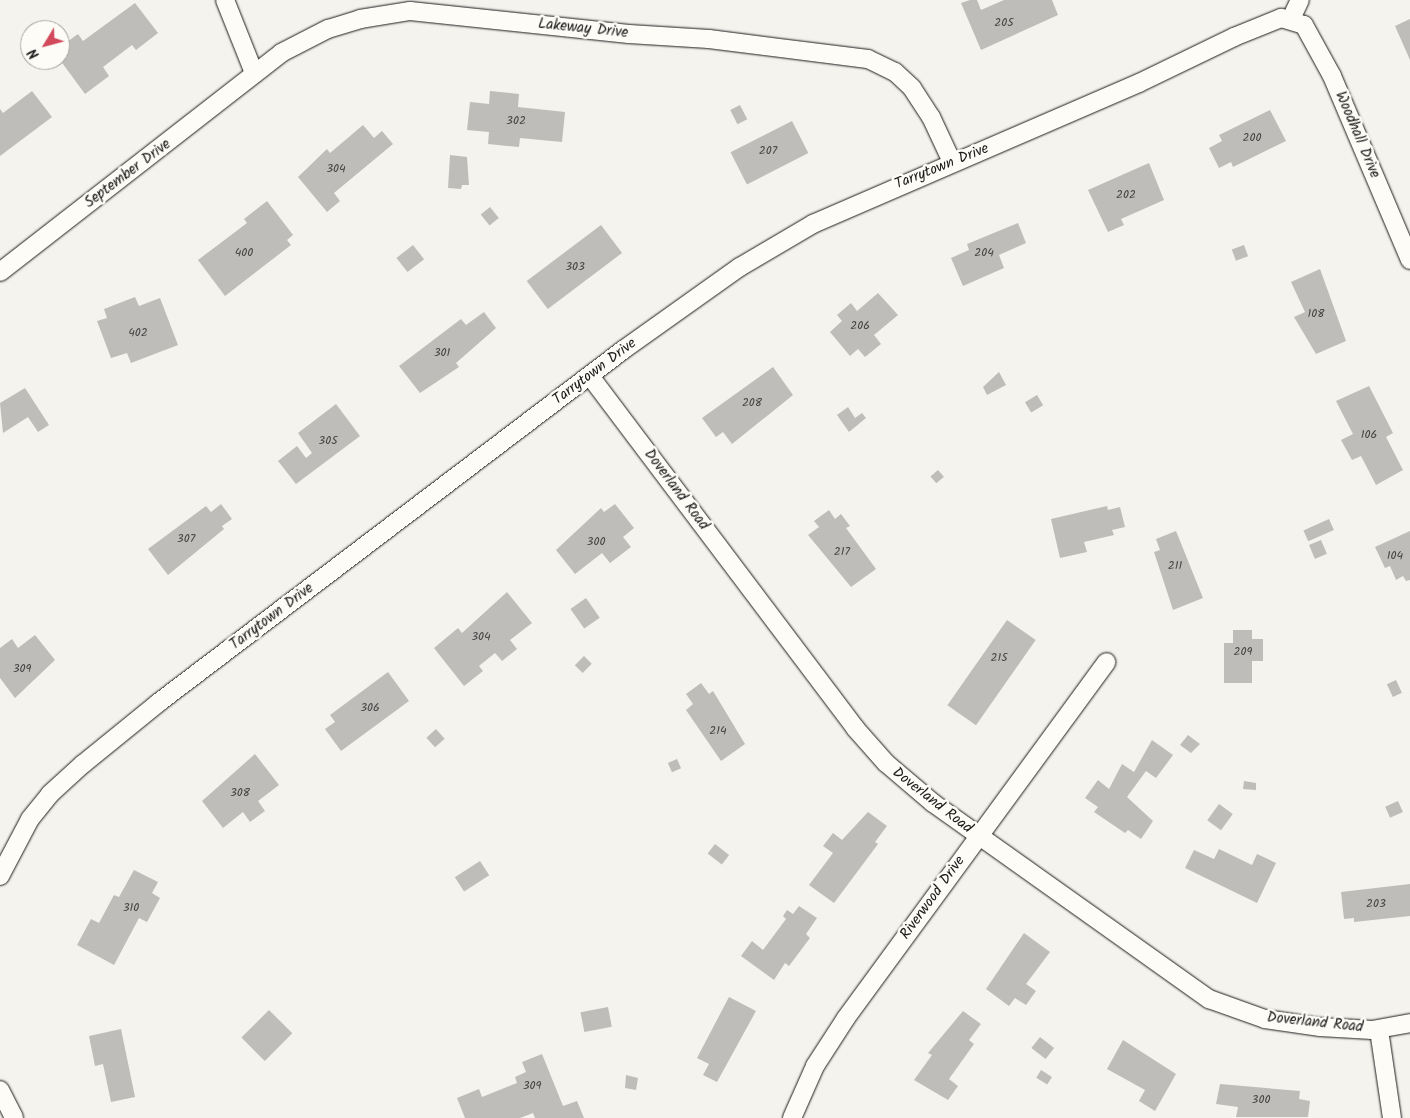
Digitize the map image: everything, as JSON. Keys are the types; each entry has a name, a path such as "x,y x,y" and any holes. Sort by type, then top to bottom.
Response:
{"street":[{"path":"224,0 254,74"},
{"path":"1291,19 1300,0"},
{"name":"Lakeway Drive","path":"254,74 281,53 328,29 360,18 410,11 840,53 886,68 912,88 932,117 952,162"},
{"name":"Tarrytown Drive","path":"0,876 30,819 50,794 158,702 590,376 740,267 792,235 952,162 1130,87 1234,37 1281,18 1291,19"},
{"name":"Woodhall Drive","path":"1291,19 1304,25 1332,76 1410,260"},
{"name":"September Drive","path":"0,272 254,74"},
{"name":"Doverland Road","path":"590,376 855,728 901,778 978,837 1209,999 1265,1019 1320,1027 1379,1030 1410,1023"},
{"name":"Riverwood Drive","path":"792,1118 815,1066 846,1018 1107,662"},
{"path":"1379,1030 1392,1118"},
{"path":"0,1090 14,1118"}],"building":[{"path":"977,0 981,10 1004,0 1052,0 1058,15 981,50 961,3"},
{"path":"135,3 158,33 136,50 132,45 103,67 109,76 85,94 67,70 70,70 70,40 78,34 83,41"},
{"path":"1410,19 1410,60 1395,26"},
{"path":"32,91 52,117 0,156 0,109 3,113"},
{"path":"490,91 519,94 518,107 565,112 562,142 520,138 519,147 488,144 489,132 467,130 470,102 489,104"},
{"path":"740,105 747,119 737,124 730,110"},
{"path":"1270,110 1286,141 1233,167 1231,162 1219,168 1209,148 1222,141 1219,135"},
{"path":"792,121 808,153 747,184 731,152"},
{"path":"363,125 374,138 382,131 393,144 334,193 340,201 327,212 298,177 327,149 330,153"},
{"path":"450,155 467,157 469,185 462,185 461,189 448,188"},
{"path":"1149,163 1164,200 1121,219 1124,225 1108,232 1088,190"},
{"path":"267,201 293,235 287,240 291,245 225,296 198,260 247,223 244,219"},
{"path":"490,207 499,218 489,225 481,215"},
{"path":"1018,223 1026,243 999,255 1004,268 963,286 951,258 969,250 967,244"},
{"path":"601,225 622,253 548,309 527,281"},
{"path":"413,245 424,259 408,272 396,258"},
{"path":"1244,245 1248,256 1236,261 1232,249"},
{"path":"1320,269 1346,341 1316,354 1294,317 1305,312 1291,282"},
{"path":"878,293 898,315 874,335 881,344 865,357 858,349 850,356 830,332 842,321 837,315 851,303 857,311"},
{"path":"135,297 139,306 160,298 178,345 131,363 127,353 111,358 97,321 107,318 104,309"},
{"path":"484,312 496,328 456,363 459,367 420,393 399,366 461,319 466,325"},
{"path":"773,367 793,395 732,444 723,432 716,437 702,418"},
{"path":"999,372 1006,385 987,395 983,387"},
{"path":"1369,386 1393,433 1386,437 1403,470 1376,485 1361,456 1352,460 1341,440 1353,434 1336,401"},
{"path":"25,388 49,425 38,432 28,417 3,433 0,403"},
{"path":"1037,395 1043,405 1031,412 1025,402"},
{"path":"336,404 360,436 296,484 278,461 297,446 306,458 312,453 298,433"},
{"path":"848,407 855,418 862,413 866,418 849,432 837,415"},
{"path":"938,470 944,477 936,483 930,477"},
{"path":"221,504 232,519 222,526 224,529 168,575 148,549 206,506 211,512"},
{"path":"615,504 634,528 623,537 631,547 610,563 602,553 575,574 556,550 601,508 604,512"},
{"path":"1107,506 1108,510 1120,507 1125,527 1112,530 1114,535 1084,542 1087,552 1060,558 1051,519"},
{"path":"829,510 835,519 841,514 850,526 846,528 876,569 851,587 808,535 819,527 814,521"},
{"path":"1329,519 1334,530 1308,541 1303,530"},
{"path":"1176,531 1203,598 1173,610 1154,552 1160,550 1156,539"},
{"path":"1410,531 1410,580 1406,581 1403,576 1396,580 1390,566 1385,568 1375,547"},
{"path":"1321,540 1327,554 1315,559 1309,545"},
{"path":"507,592 532,623 510,640 517,649 502,661 495,653 479,666 483,671 464,686 434,648 458,628 462,633"},
{"path":"586,598 600,618 584,629 570,609"},
{"path":"1007,620 1036,640 976,725 947,705"},
{"path":"1233,630 1252,630 1252,639 1263,639 1263,661 1252,661 1252,683 1224,683 1224,643 1233,643"},
{"path":"35,635 55,660 15,698 0,678 0,648 12,639 18,648"},
{"path":"584,656 592,664 583,673 575,665"},
{"path":"388,672 409,701 341,751 325,729 335,722 330,715"},
{"path":"1396,680 1402,693 1393,697 1387,684"},
{"path":"701,683 709,694 713,691 745,744 721,761 686,710 693,704 686,694"},
{"path":"436,729 445,739 435,747 426,738"},
{"path":"1188,735 1200,744 1191,753 1180,745"},
{"path":"1152,740 1173,755 1156,778 1146,771 1127,797 1153,821 1141,839 1128,830 1125,833 1094,812 1098,807 1085,798 1098,780 1109,789 1122,764 1134,772"},
{"path":"255,754 279,785 258,801 265,811 250,822 243,812 223,828 202,801"},
{"path":"677,759 681,768 672,772 668,763"},
{"path":"1244,781 1256,783 1256,790 1243,789"},
{"path":"1398,801 1403,812 1390,818 1385,807"},
{"path":"1219,804 1233,814 1221,830 1207,820"},
{"path":"868,812 887,826 875,842 878,844 834,903 809,885 833,853 823,846 833,833 842,840"},
{"path":"715,844 729,855 722,865 708,853"},
{"path":"1219,849 1252,865 1257,854 1276,863 1257,903 1185,868 1194,850 1214,859"},
{"path":"480,861 489,875 464,892 455,877"},
{"path":"134,870 158,882 152,893 160,898 147,922 139,918 114,965 77,945 91,919 99,923 114,895 119,897"},
{"path":"1410,884 1410,916 1354,922 1354,918 1344,919 1341,892"},
{"path":"799,906 817,918 806,934 810,938 789,966 785,963 774,980 741,956 752,941 763,950 786,919 783,916 787,910 793,914"},
{"path":"1024,933 1050,952 1026,984 1036,991 1026,1005 1015,998 1009,1006 986,989"},
{"path":"729,997 756,1011 717,1082 703,1075 709,1064 697,1058"},
{"path":"608,1007 612,1027 584,1032 581,1012"},
{"path":"269,1010 292,1033 265,1061 241,1038"},
{"path":"963,1011 981,1024 969,1040 974,1044 949,1079 958,1086 948,1100 914,1080 932,1055 928,1053"},
{"path":"121,1029 135,1097 111,1102 103,1064 95,1066 89,1036"},
{"path":"1040,1037 1054,1048 1046,1059 1031,1048"},
{"path":"1123,1040 1176,1074 1155,1111 1139,1101 1145,1090 1107,1069"},
{"path":"542,1054 563,1106 577,1101 584,1118 535,1118 533,1113 520,1118 465,1118 457,1098 479,1089 482,1097 517,1083 515,1077 526,1072 522,1062"},
{"path":"1041,1070 1052,1077 1047,1085 1036,1078"},
{"path":"626,1075 638,1078 636,1090 625,1088"},
{"path":"1220,1084 1300,1091 1299,1099 1310,1101 1308,1117 1236,1117 1238,1107 1216,1104"}]}
